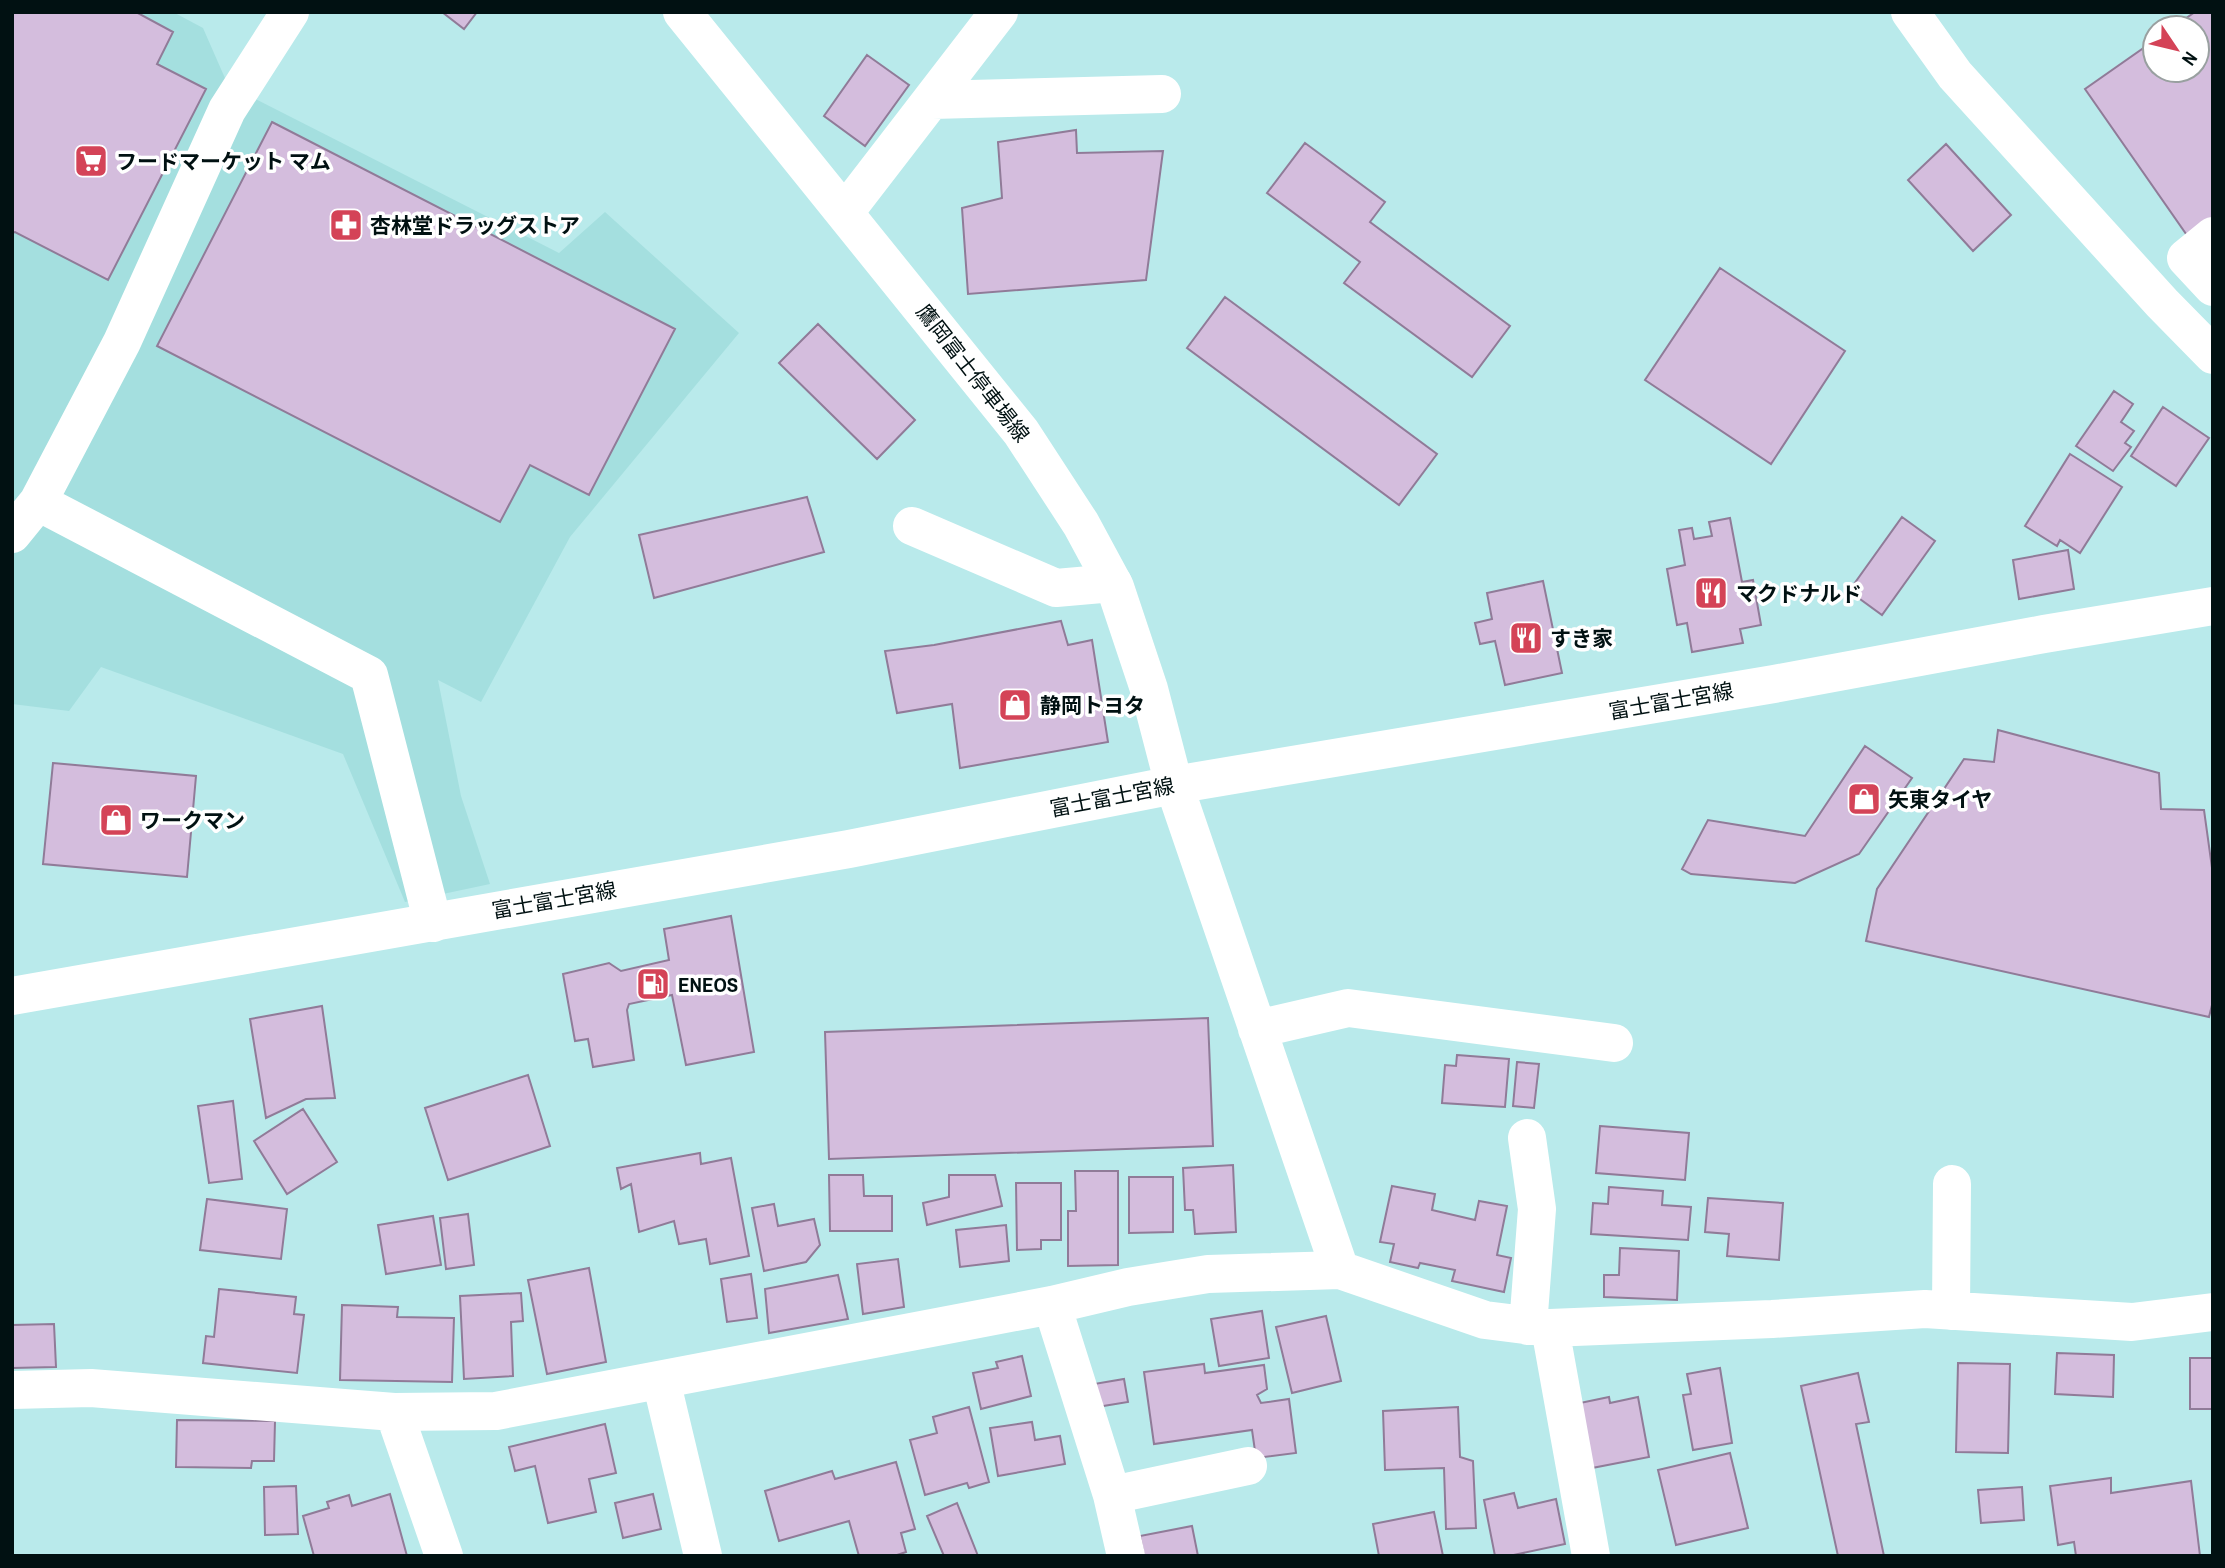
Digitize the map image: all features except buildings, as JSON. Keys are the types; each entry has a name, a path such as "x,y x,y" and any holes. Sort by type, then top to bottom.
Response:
{"street":[{"path":"12,534 38,502 122,342 227,110 290,12"},
{"name":"鷹岡富士停車場線","path":"682,12 1021,432 1081,524 1113,583 1149,689 1174,785 1340,1270"},
{"path":"845,212 999,12"},
{"path":"1910,12 1955,75 2162,303 2213,355"},
{"path":"932,100 1162,94"},
{"path":"2213,236 2186,258 2213,287"},
{"path":"38,502 369,675 433,923"},
{"path":"912,526 1056,588 1113,583"},
{"name":"富士富士宮線","path":"12,996 849,849 1174,785 1774,684 2213,606"},
{"path":"1257,1029 1348,1008 1614,1043"},
{"path":"1527,1138 1537,1209 1539,1327 1591,1556"},
{"path":"1951,1311 1952,1184"},
{"path":"12,1390 90,1388 394,1412 496,1411 1052,1305 1128,1287 1208,1274 1340,1270 1485,1320 1539,1327 1772,1319 1925,1308 2133,1322 2213,1312"},
{"path":"1052,1305 1112,1495 1126,1556"},
{"path":"661,1380 703,1556"},
{"path":"394,1412 444,1556"},
{"path":"1112,1495 1248,1466"}],"shaded area":[{"path":"12,12 173,12 203,28 228,85 559,253 605,212 739,333 570,537 481,702 438,680 461,796 490,884 405,902 343,754 101,667 69,711 12,704"}],"place":[{"name":"フードマーケット マム","path":"91,161"},
{"name":"杏林堂ドラッグストア","path":"346,225"},
{"name":"マクドナルド","path":"1711,593"},
{"name":"すき家","path":"1526,638"},
{"name":"静岡トヨタ","path":"1015,705"},
{"name":"矢東タイヤ","path":"1864,799"},
{"name":"ワークマン","path":"116,820"},
{"name":"ENEOS","path":"653,984"}]}
